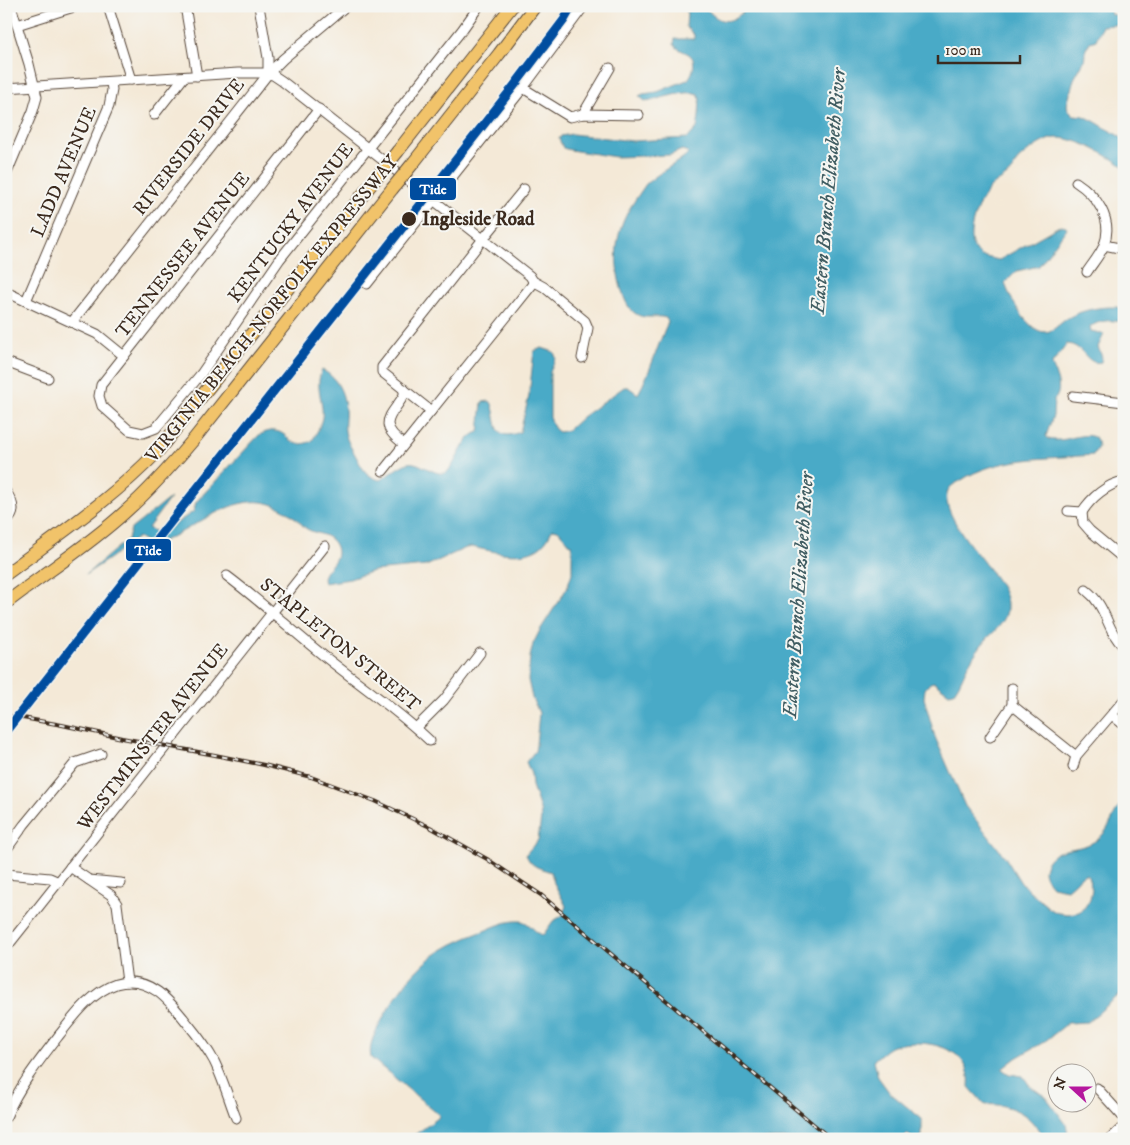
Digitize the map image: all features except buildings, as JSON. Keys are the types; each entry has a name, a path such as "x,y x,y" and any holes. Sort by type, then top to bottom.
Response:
{"highway":[{"name":"VIRGINIA BEACH-NORFOLK EXPRESSWAY","path":"6,574 101,503 131,478 157,452 512,6"},
{"name":"VIRGINIA BEACH-NORFOLK EXPRESSWAY","path":"6,603 126,512 194,439 535,6"}],"street":[{"path":"6,175 36,101 36,92 29,64 11,6"},
{"path":"17,25 77,6"},
{"path":"108,6 131,80"},
{"path":"185,6 197,76"},
{"path":"259,6 268,58 268,74"},
{"name":"KENTUCKY AVENUE","path":"120,422 129,430 142,433 153,430 166,418 201,374 280,259 479,6"},
{"path":"367,284 523,88 584,6"},
{"name":"RIVERSIDE DRIVE","path":"72,322 268,74 341,8"},
{"path":"583,114 610,68"},
{"path":"6,88 197,76 268,74 282,81 319,109 585,321 588,328 582,358"},
{"path":"154,115 184,77"},
{"name":"LADD AVENUE","path":"26,301 109,106 112,90 111,82"},
{"path":"523,88 566,116 572,117 583,114 639,115"},
{"name":"TENNESSEE AVENUE","path":"120,422 102,406 98,396 101,385 319,109"},
{"path":"1076,182 1089,190 1098,202 1105,216 1107,230 1104,246 1087,272"},
{"path":"431,411 381,370 524,189"},
{"path":"1104,246 1124,249"},
{"path":"383,471 532,285 533,281"},
{"path":"6,292 103,338 124,356"},
{"path":"6,362 48,378"},
{"path":"404,389 404,395 391,412 388,421 392,432 404,444"},
{"path":"1073,396 1124,402"},
{"path":"1124,481 1116,482 1108,487 1088,503 1082,512 1083,523 1090,531 1124,559"},
{"path":"6,492 13,502 14,510 12,516 6,522"},
{"path":"1068,511 1082,512"},
{"name":"WESTMINSTER AVENUE","path":"6,948 325,546"},
{"name":"STAPLETON STREET","path":"227,576 430,741"},
{"path":"1086,590 1099,603 1116,640 1124,648"},
{"path":"416,728 444,700 480,653"},
{"path":"990,737 1012,705 1012,688"},
{"path":"1073,767 1076,756 1124,700"},
{"path":"1012,705 1076,756"},
{"path":"1112,715 1124,725"},
{"path":"6,850 75,763 101,754"},
{"path":"70,867 111,895 117,904 127,982"},
{"path":"6,874 50,878 58,882"},
{"path":"88,880 121,883"},
{"path":"6,1117 24,1082 76,1014 103,991 116,984 127,982 144,984 160,992 185,1020 214,1062 236,1118"},
{"path":"1098,1089 1124,1118"},
{"path":"1110,1139 1124,1126"}],"water":[{"name":"Eastern Branch Elizabeth River","path":"684,6 704,6 710,13 726,21 737,17 749,6 1109,6 1111,15 1124,14 1124,24 1102,26 1096,40 1090,42 1086,49 1084,61 1074,79 1067,105 1074,115 1084,116 1124,139 1124,167 1099,151 1078,142 1068,139 1050,139 1021,157 1010,173 993,185 979,206 971,230 972,244 977,252 981,256 999,260 1061,225 1066,226 1067,228 1039,266 1017,271 1005,283 1020,313 1032,326 1039,330 1045,332 1051,330 1068,318 1088,310 1102,307 1124,308 1124,323 1106,321 1090,327 1091,331 1104,334 1098,347 1102,357 1101,362 1092,361 1073,345 1067,344 1052,364 1059,387 1054,400 1053,416 1046,436 1048,439 1061,440 1085,435 1091,436 1096,438 1098,447 1093,455 1041,458 990,467 975,473 949,489 947,501 953,519 965,538 994,575 1004,593 1007,611 1000,625 976,653 954,692 949,693 934,682 930,683 925,689 924,698 935,737 965,806 1005,857 1021,883 1050,909 1058,913 1079,912 1090,899 1092,889 1086,874 1067,889 1052,886 1044,872 1049,859 1061,851 1091,844 1098,839 1106,830 1124,800 1124,996 1118,996 1088,1022 1068,1023 1044,1042 1016,1058 1002,1069 1009,1074 1023,1076 1030,1086 1046,1097 1048,1100 1048,1112 1057,1112 1066,1124 1069,1139 1046,1139 1030,1119 1018,1111 1002,1106 985,1105 969,1087 968,1073 964,1062 944,1048 932,1044 919,1043 893,1046 874,1060 878,1077 889,1092 922,1119 922,1136 919,1139 914,1139 907,1134 904,1137 905,1139 409,1139 438,1118 439,1115 371,1058 370,1053 374,1035 399,992 423,964 452,944 497,925 516,921 530,925 543,935 553,921 562,916 566,906 554,883 551,872 539,868 530,862 526,854 538,840 541,818 532,786 531,774 526,762 535,751 539,713 532,698 528,680 530,657 533,644 540,630 567,588 572,573 572,546 558,530 552,529 546,540 538,548 529,552 518,554 506,553 472,547 426,566 373,571 350,579 324,583 325,573 337,556 337,550 331,539 308,530 293,516 275,505 256,502 239,504 221,510 170,538 152,545 138,537 85,575 128,539 131,529 170,498 148,528 161,534 194,511 196,502 259,435 275,431 280,432 294,443 304,444 312,441 322,418 319,382 322,370 335,380 343,396 345,431 350,446 364,470 372,477 380,480 408,463 417,464 436,472 446,473 473,434 479,432 482,402 490,401 492,404 500,432 505,435 511,435 520,432 529,396 534,351 542,348 554,352 556,358 550,372 550,420 559,432 568,430 582,417 624,387 628,387 638,394 668,322 666,318 662,317 639,316 628,306 618,276 616,253 620,231 629,210 646,184 687,155 688,152 682,150 670,155 616,157 563,148 559,139 561,136 572,134 633,141 688,138 697,128 700,98 698,94 687,93 645,101 639,96 657,92 687,80 691,75 694,65 693,59 674,44 675,39 694,39 694,35 686,27 687,13"}],"railway":[{"path":"6,715 215,755 311,777 375,801 430,827 487,859 541,895 831,1139"}],"transit line":[{"name":"Tide","path":"6,731 514,86 564,20 572,6"}],"place":[{"name":"Ingleside Road","path":"409,219"}]}
